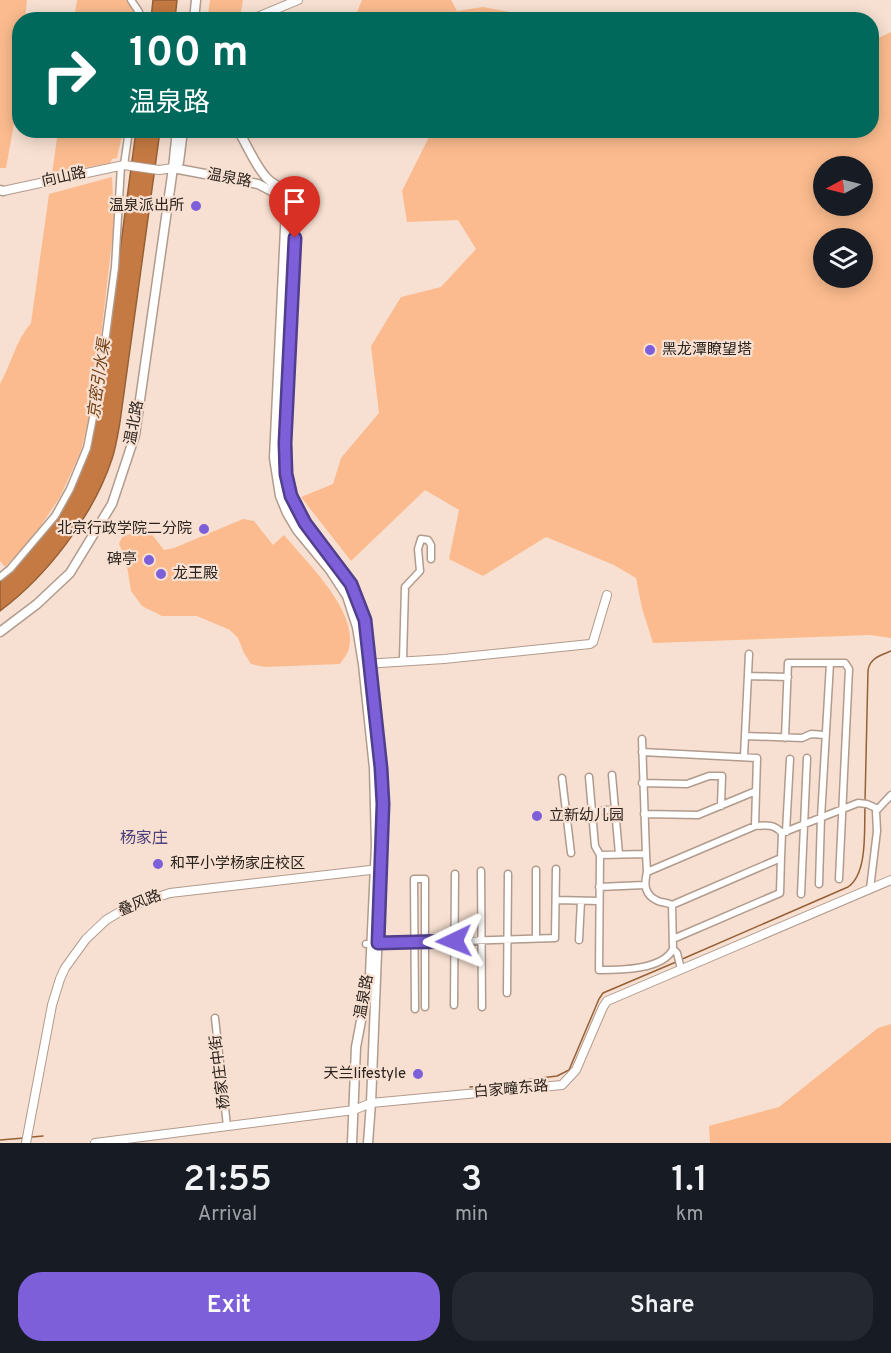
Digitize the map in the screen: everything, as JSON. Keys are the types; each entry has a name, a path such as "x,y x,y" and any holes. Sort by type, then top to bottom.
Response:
{"main road":[{"path":"173,168 176,138"},
{"path":"173,168 179,164 182,138"},
{"name":"温泉路","path":"243,138 264,176 294,198 274,458 278,486 283,505 297,530 330,570 347,596 356,620 367,664 376,794 378,869 370,974 356,1047 352,1143"},
{"name":"温泉路","path":"173,168 258,184 279,195 291,215"},
{"name":"温北路","path":"0,632 37,604 70,573 112,504 135,435 173,168"},
{"name":"温泉路","path":"368,1143 371,1103 372,944"}],"street":[{"path":"269,12 298,0"},
{"path":"0,578 55,516 70,489 87,448 99,387 115,267 123,166 128,138"},
{"path":"123,166 159,170 173,168"},
{"name":"向山路","path":"1,190 123,166"},
{"path":"403,660 405,587 420,571 418,549 421,539 428,540 431,545 431,559"},
{"path":"367,664 444,659 590,644 593,642 607,595"},
{"path":"744,756 749,654"},
{"path":"786,738 788,663 845,663 849,669 839,879"},
{"path":"819,884 830,663"},
{"path":"748,676 788,678"},
{"path":"745,736 802,738 811,734 825,735"},
{"path":"642,738 647,872 644,885"},
{"path":"642,752 757,758 755,825"},
{"path":"801,894 807,758"},
{"path":"673,939 780,893 790,759"},
{"path":"612,775 619,854"},
{"path":"642,783 687,784 710,776 722,777 722,806"},
{"path":"589,777 595,846 600,855 599,970 630,970 645,966 667,958 673,949"},
{"path":"562,778 571,853"},
{"path":"644,814 698,815 756,791"},
{"path":"870,889 877,831 876,811 891,795"},
{"path":"784,833 858,802 878,809"},
{"path":"567,815 615,809"},
{"path":"647,872 755,825 771,825 784,833"},
{"path":"600,855 646,854"},
{"path":"644,885 656,900 672,905 781,858"},
{"name":"叠风路","path":"27,1139 52,1005 64,968 86,939 106,920 128,907 159,895 378,869"},
{"path":"372,944 555,938 556,869"},
{"path":"536,870 536,938"},
{"path":"481,871 482,1007"},
{"path":"454,1005 455,874"},
{"path":"507,993 508,874"},
{"path":"415,1009 414,879 425,879 425,1007"},
{"name":"白家疃东路","path":"94,1143 354,1110 371,1103 562,1085 576,1070 607,1001 679,964 891,880"},
{"path":"599,887 644,885"},
{"path":"556,900 599,901"},
{"path":"579,940 581,901"},
{"path":"672,905 673,949 679,964"},
{"name":"杨家庄中街","path":"215,1018 227,1126"}],"shaded area":[{"path":"0,0 27,0 26,12 12,12 12,135 6,168 0,168"},
{"path":"77,0 126,0 135,12 75,12"},
{"path":"153,0 177,0 176,12 152,12"},
{"path":"210,0 243,0 241,12 208,12"},
{"path":"362,0 451,0 457,11 483,7 510,12 357,12"},
{"path":"891,32 891,638 870,635 653,643 636,578 614,565 546,537 483,576 449,559 459,510 425,490 351,561 301,497 333,484 341,458 379,413 371,346 401,297 441,287 476,249 458,220 407,222 402,191 428,138 879,138 879,38"},
{"path":"57,138 121,138 117,158 112,159 110,163 52,174"},
{"path":"135,138 159,138 120,422 113,454 93,502 67,543 35,580 0,611 0,581 33,548 58,515 83,465 99,407"},
{"path":"112,177 114,224 94,395 81,451 60,497 34,536 5,567 0,561 0,384 18,344 31,323 49,194"},
{"path":"243,519 254,521 273,545 284,535 328,587 346,618 350,633 347,654 340,664 265,667 251,664 238,638 230,630 197,616 162,616 142,606 131,591 126,560 119,544 122,537 147,528 164,550"},
{"path":"891,1024 891,1143 710,1143 709,1126 779,1107 878,1028"}],"waterway":[{"path":"865,802 868,670 874,660 891,651"},
{"path":"680,960 848,887 859,872 862,862 865,807"},
{"path":"470,1087 557,1076 569,1070 603,993 676,962"},
{"path":"32,1137 43,1136"},
{"path":"0,1140 24,1138"}],"place":[{"name":"温泉派出所","path":"196,206"},
{"name":"黑龙潭瞭望塔","path":"650,350"},
{"name":"北京行政学院二分院","path":"204,529"},
{"name":"碑亭","path":"149,560"},
{"name":"龙王殿","path":"161,574"},
{"name":"立新幼儿园","path":"537,816"},
{"name":"和平小学杨家庄校区","path":"158,864"},
{"name":"天兰lifestyle","path":"418,1074"}],"district":[{"name":"杨家庄","path":"144,839"}],"route":[{"path":"295,238 285,443 286,474 291,496 300,516 351,584 365,620 383,804 378,943 454,941"}],"water label":[{"name":"京密引水渠","path":"100,379"}]}
